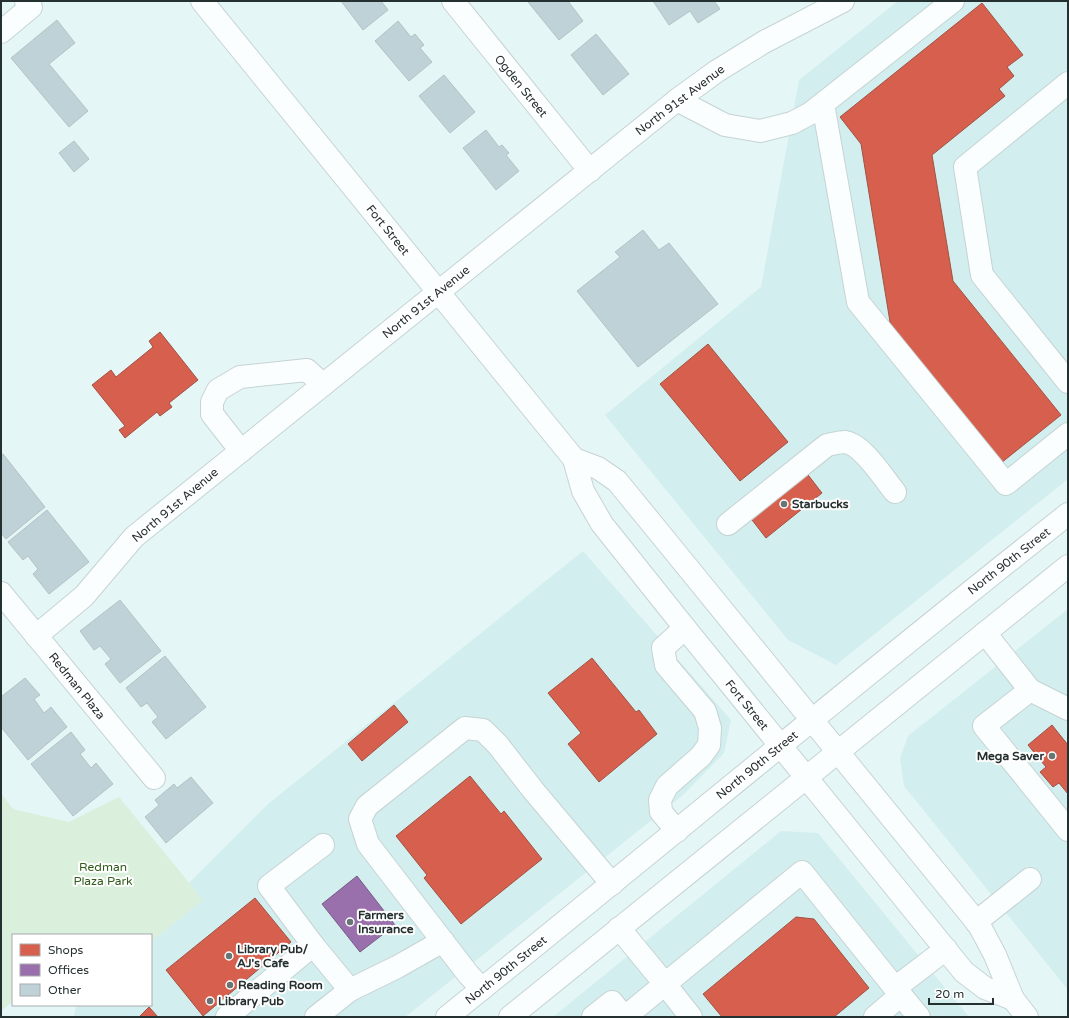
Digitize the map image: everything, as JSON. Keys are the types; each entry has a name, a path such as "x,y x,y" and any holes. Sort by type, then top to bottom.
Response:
{"main road":[{"path":"1,32 31,7 26,1"},
{"name":"Fort Street","path":"202,1 574,459 583,491 602,524 964,972 985,988 1013,999"},
{"name":"Ogden Street","path":"453,1 590,171"},
{"path":"677,100 725,125 760,131 792,124 823,104 953,1"},
{"name":"North 91st Avenue","path":"36,636 84,596 134,537 677,100 717,71 764,42 835,3"},
{"path":"1068,83 965,167 982,275 1068,382"},
{"path":"823,104 858,302 1006,484 1068,434"},
{"path":"241,451 212,414 212,402 218,390 240,376 307,370 323,385"},
{"path":"728,524 827,445 837,442 847,442 858,447 895,492"},
{"path":"574,459 598,468 617,480 976,922 995,954 1013,999 1027,1017"},
{"name":"North 90th Street","path":"447,1017 968,593 1068,514"},
{"path":"510,1017 837,751 1068,566"},
{"name":"Redman Plaza","path":"1,594 154,778"},
{"path":"677,831 661,812 660,800 667,786 701,756 709,745 710,736 710,728 705,711 666,665 663,648 685,628"},
{"path":"985,633 1030,690 1068,709"},
{"path":"1030,690 984,726 1068,830"},
{"path":"482,989 442,941 368,844 360,819 367,806 465,728 483,730 498,745 533,790 612,884"},
{"path":"323,845 269,886 313,945 350,990"},
{"path":"593,1017 612,1002 624,1017 802,872 919,1017"},
{"path":"976,922 1030,879"},
{"path":"620,928 691,1017"},
{"path":"316,1017 350,990 397,967 442,941"},
{"path":"227,1017 313,945"},
{"path":"875,1017 898,992 946,949"}],"shaded area":[{"path":"898,1 1068,1 1068,479 836,665 788,640 605,415 761,287 799,80"},
{"path":"583,551 731,720 724,753 683,795 405,1017 74,1017 76,1006 152,1006 152,934 138,934 268,804"},
{"path":"1068,609 1068,990 904,786 900,758 908,736"},
{"path":"781,831 818,833 969,1017 553,1017"}],"green space":[{"name":"Redman Plaza Park","path":"1,793 13,809 69,822 119,797 203,900 152,941 152,934 12,934 12,1002 1,1011"}],"building: Shops":[{"path":"982,3 1023,55 1007,67 1014,76 999,89 1005,96 932,155 953,281 1061,415 1001,463 891,328 861,144 840,117"},
{"path":"160,332 198,380 169,403 172,407 160,416 157,412 125,438 119,430 125,426 92,385 111,370 116,377 153,347 149,341"},
{"path":"708,344 788,442 740,481 660,384"},
{"name":"Starbucks","path":"805,471 822,493 766,538 749,516"},
{"path":"592,658 636,712 639,710 657,734 599,782 568,744 581,733 548,693"},
{"path":"394,705 408,722 362,761 348,744"},
{"name":"Mega Saver","path":"1052,725 1068,745 1068,794 1059,783 1053,787 1040,772 1046,767 1028,745"},
{"path":"470,776 501,814 504,811 542,859 461,924 424,878 427,875 396,836"},
{"name":"Library Pub/ AJ's Cafe","path":"255,898 291,942 203,1016 166,970"},
{"path":"796,917 814,919 869,988 834,1017 722,1017 703,994"},
{"path":"149,1007 158,1017 140,1016"}],"building: Offices":[{"path":"357,876 395,925 360,952 322,904"}],"building: Other":[{"path":"341,1 381,1 388,10 363,30"},
{"path":"568,1 583,21 559,40 528,2"},
{"path":"653,1 714,1 720,9 698,23 690,11 669,25"},
{"path":"57,20 75,43 49,64 88,111 69,127 11,58"},
{"path":"398,21 411,37 415,34 424,45 420,48 432,62 409,81 375,41"},
{"path":"596,34 629,74 603,95 571,55"},
{"path":"444,75 475,112 450,133 419,96"},
{"path":"486,130 499,147 502,145 509,153 506,155 519,171 496,190 463,148"},
{"path":"74,141 89,159 74,172 59,153"},
{"path":"643,230 659,250 669,243 718,304 638,367 577,291 620,257 615,252"},
{"path":"3,454 45,507 6,539 1,533 1,455"},
{"path":"47,510 89,562 49,594 33,574 38,569 28,556 23,560 8,542"},
{"path":"120,600 161,651 120,683 105,664 111,659 100,646 94,650 80,631"},
{"path":"165,656 206,707 166,739 152,722 158,717 147,703 141,707 126,688"},
{"path":"25,678 40,695 34,699 44,713 51,707 67,727 28,760 1,727 1,697"},
{"path":"71,732 85,750 80,754 91,768 96,763 113,784 73,816 31,764"},
{"path":"191,777 213,803 166,843 145,817 159,805 155,800 174,784 177,788"}],"place":[{"name":"Starbucks","path":"784,504"},
{"name":"Mega Saver","path":"1052,756"},
{"name":"Farmers Insurance","path":"350,922"},
{"name":"Library Pub/ AJ's Cafe","path":"229,956"},
{"name":"Reading Room","path":"230,985"},
{"name":"Library Pub","path":"210,1001"}]}
